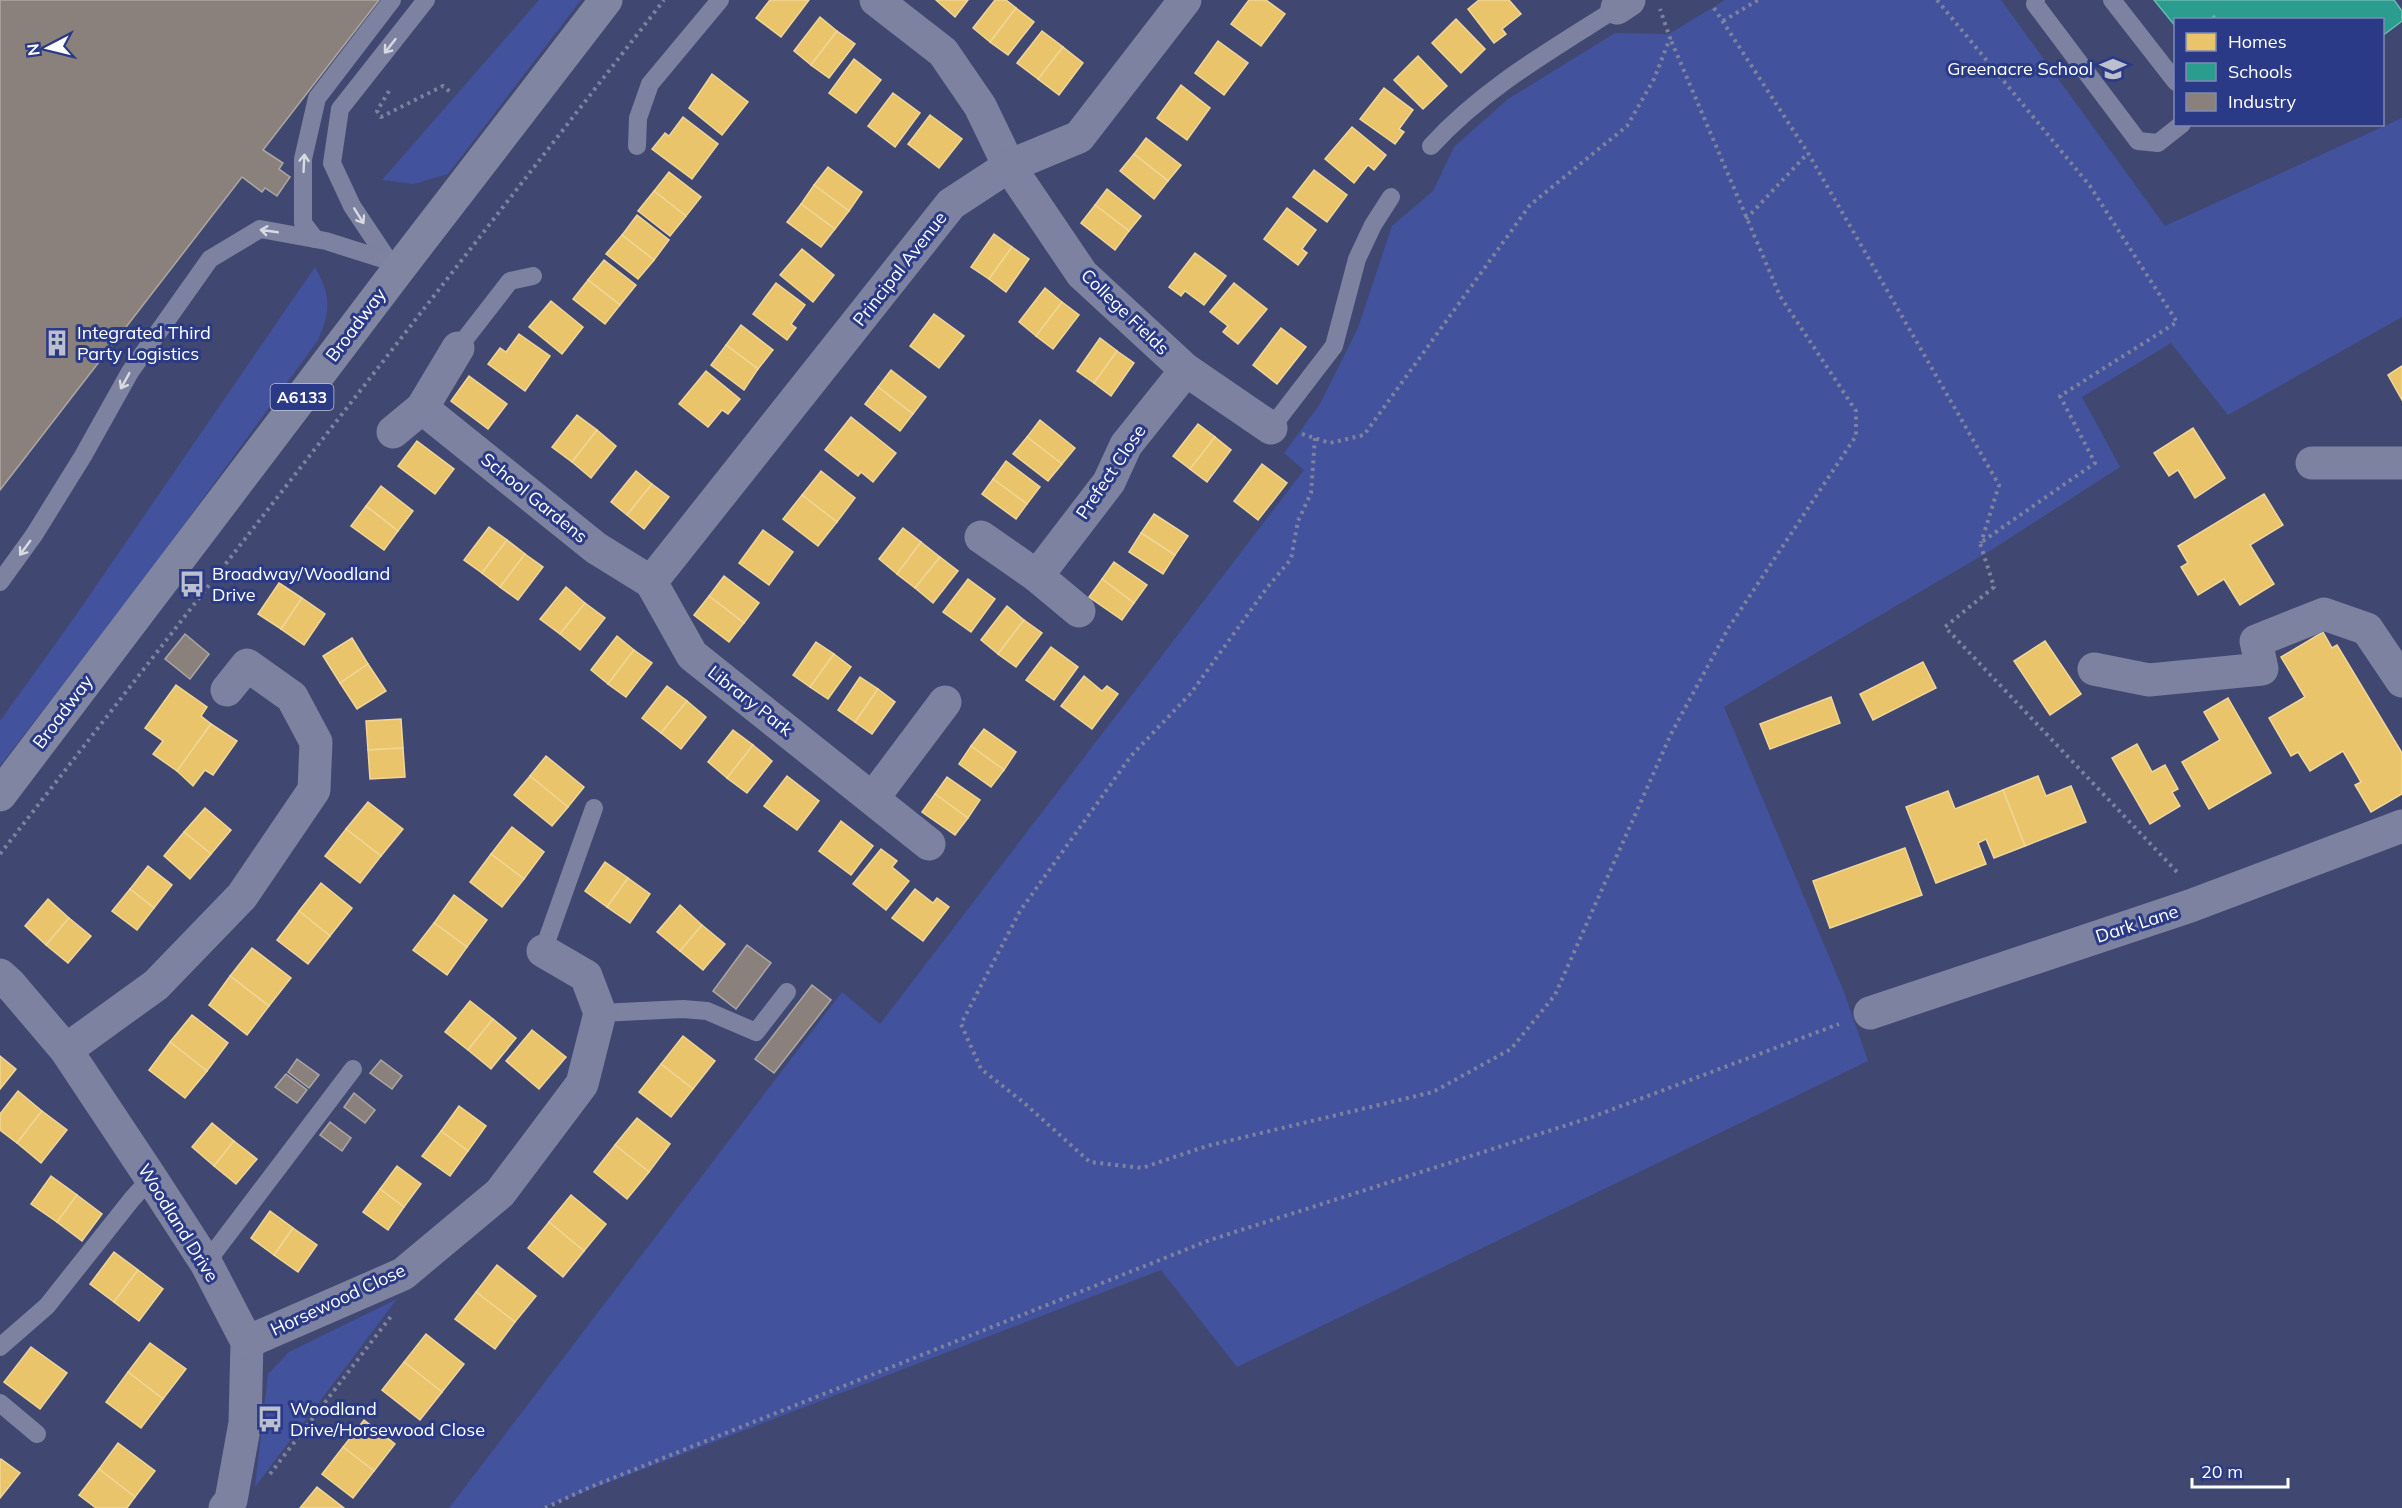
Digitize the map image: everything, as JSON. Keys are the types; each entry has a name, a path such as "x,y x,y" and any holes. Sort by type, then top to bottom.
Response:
{"highway":[{"name":"Broadway","path":"0,795 392,265 606,0"}],"street":[{"name":"College Fields","path":"876,0 943,52 980,106 1009,166 1082,274 1186,370 1271,428"},
{"name":"Principal Avenue","path":"651,582 951,204 1009,166 1079,137 1185,0"},
{"path":"393,432 422,408 458,348"},
{"name":"Prefect Close","path":"1037,576 1109,482 1126,445 1186,370"},
{"name":"School Gardens","path":"422,408 596,548 651,582"},
{"path":"2312,463 2402,463"},
{"path":"981,537 1037,576 1079,611"},
{"name":"Library Park","path":"651,582 692,655 928,844"},
{"path":"2094,669 2149,680 2262,669 2256,641 2324,614 2367,629 2402,681"},
{"path":"66,1050 156,985 242,896 314,790 316,742 292,697 247,664 227,690"},
{"path":"873,798 945,702"},
{"name":"Dark Lane","path":"1870,1013 2204,901 2402,826"},
{"path":"543,951 586,976 600,1012"},
{"name":"Woodland Drive","path":"0,975 66,1050 206,1263 247,1342 245,1423 228,1504"},
{"name":"Horsewood Close","path":"247,1342 403,1274 500,1193 582,1084 600,1012"}],"lane":[{"path":"315,239 303,223 303,159 317,98 392,0"},
{"path":"392,265 352,206 332,163 340,109 426,0"},
{"path":"637,146 638,118 650,84 720,0"},
{"path":"2036,0 2035,4 2138,141 2158,142 2179,126"},
{"path":"2112,0 2174,81"},
{"path":"1431,146 1456,118 1519,69 1623,4"},
{"path":"1271,428 1334,346 1346,309 1357,259 1373,225 1391,197"},
{"path":"0,582 34,535 83,456 130,372 210,259 260,229 315,239 392,265"},
{"path":"458,348 510,281 533,276"},
{"path":"543,951 594,807"},
{"path":"600,1012 683,1009 707,1011 734,1025 756,1032 787,993"},
{"path":"206,1263 353,1069"},
{"path":"0,1347 47,1306 151,1178"},
{"path":"0,1403 37,1434"}],"path":[{"path":"1,851 664,0"},
{"path":"1315,438 1311,493 1298,521 1291,559 1266,589 1191,693 1131,756 1026,901 961,1024 981,1069 1023,1102 1090,1162 1143,1168 1207,1146 1433,1092 1511,1049 1555,996 1671,734 1730,627 1856,436 1856,411 1780,296 1670,38 1657,0"},
{"path":"1723,21 1758,0"},
{"path":"1937,0 2090,186 2177,322 2060,396 2095,463 1980,543"},
{"path":"1714,8 1808,153 1999,485 1980,543 1994,587 1945,627 2204,901"},
{"path":"1271,428 1330,443 1364,435 1530,205 1627,126 1654,80 1670,38"},
{"path":"394,83 377,111 381,117 443,86 453,94"},
{"path":"1746,219 1808,153"},
{"path":"545,1508 600,1483 1210,1240 1592,1117 1870,1013"},
{"path":"228,1504 251,1499 405,1298 403,1274"}],"shaded area":[{"path":"539,0 581,0 448,174 414,184 382,180"},
{"path":"1725,0 2001,0 2165,226 2402,118 2402,317 2228,415 2171,343 2082,397 2120,467 1993,549 1724,707 1844,992 1868,1061 1237,1367 1161,1270 542,1508 449,1508 842,992 880,1024 1304,470 1284,453 1320,404 1358,328 1392,226 1433,191 1454,147 1508,99 1615,33 1669,34"},
{"path":"315,267 324,286 327,303 325,320 318,340 149,573 0,766 0,721 74,618"},
{"path":"397,1299 255,1487 268,1374 289,1352"}],"building: Homes":[{"path":"770,0 809,0 781,37 756,18"},
{"path":"936,0 968,0 955,17"},
{"path":"995,0 1006,0 1016,8 990,42 973,28"},
{"path":"1249,0 1266,0 1285,14 1261,46 1231,24"},
{"path":"1479,0 1509,0 1521,14 1502,29 1506,34 1494,43 1468,9"},
{"path":"1016,8 1034,22 1008,55 990,42"},
{"path":"820,17 837,31 811,65 794,51"},
{"path":"1456,19 1485,49 1461,73 1432,43"},
{"path":"837,31 855,44 829,78 811,65"},
{"path":"1042,31 1063,47 1038,79 1017,63"},
{"path":"1218,41 1248,63 1224,95 1195,73"},
{"path":"1063,47 1083,63 1059,95 1038,79"},
{"path":"1418,56 1447,86 1423,109 1394,80"},
{"path":"854,59 881,80 856,113 829,93"},
{"path":"712,74 748,102 722,135 689,108"},
{"path":"1181,85 1210,108 1187,140 1157,118"},
{"path":"1384,88 1413,110 1399,129 1404,132 1395,144 1360,119"},
{"path":"893,93 920,113 895,147 868,126"},
{"path":"930,115 962,139 939,168 908,144"},
{"path":"683,117 718,144 692,179 652,149 665,133 669,136"},
{"path":"1352,127 1386,155 1374,170 1368,165 1354,183 1325,159"},
{"path":"1146,138 1181,165 1168,181 1134,154"},
{"path":"1134,154 1168,181 1154,199 1120,171"},
{"path":"828,167 862,192 849,211 814,185"},
{"path":"1314,170 1347,195 1327,222 1293,197"},
{"path":"669,172 701,197 686,216 654,191"},
{"path":"814,185 849,211 835,229 801,204"},
{"path":"1107,189 1141,216 1129,231 1095,205"},
{"path":"654,191 686,216 670,236 638,211"},
{"path":"801,204 835,229 821,247 787,222"},
{"path":"1095,205 1129,231 1115,250 1081,223"},
{"path":"1287,208 1316,230 1302,249 1307,253 1298,265 1264,239"},
{"path":"637,215 669,240 654,260 622,235"},
{"path":"994,234 1012,247 989,279 971,267"},
{"path":"622,235 654,260 638,279 606,254"},
{"path":"1012,247 1029,259 1006,292 989,279"},
{"path":"802,249 834,275 813,302 780,275"},
{"path":"1195,253 1226,276 1204,305 1185,291 1181,296 1169,287"},
{"path":"604,260 636,285 620,305 588,280"},
{"path":"588,280 620,305 605,324 573,299"},
{"path":"776,283 805,305 791,324 796,328 787,340 753,314"},
{"path":"1234,283 1267,309 1238,344 1223,332 1228,326 1210,312"},
{"path":"1045,288 1062,302 1036,336 1019,322"},
{"path":"551,301 583,327 562,354 529,327"},
{"path":"1062,302 1079,315 1053,349 1036,336"},
{"path":"934,314 964,336 939,368 910,346"},
{"path":"741,325 773,350 758,369 726,345"},
{"path":"1281,328 1306,347 1277,384 1253,365"},
{"path":"519,334 550,356 525,391 488,364 500,348 506,352"},
{"path":"1100,338 1117,351 1094,383 1077,371"},
{"path":"726,345 758,369 744,390 711,365"},
{"path":"1117,351 1134,363 1111,396 1094,383"},
{"path":"2402,366 2402,400 2388,375"},
{"path":"891,370 926,397 913,414 878,387"},
{"path":"706,371 740,399 728,414 722,410 708,427 679,404"},
{"path":"469,376 507,404 488,429 451,401"},
{"path":"878,387 913,414 900,431 865,404"},
{"path":"577,415 597,430 572,462 552,447"},
{"path":"851,417 896,453 873,482 861,472 858,476 825,450"},
{"path":"1040,420 1075,448 1062,464 1027,437"},
{"path":"1198,424 1215,437 1190,469 1173,456"},
{"path":"2193,428 2225,478 2195,498 2178,470 2169,476 2154,453"},
{"path":"597,430 616,446 591,478 572,462"},
{"path":"1027,437 1062,464 1048,481 1013,454"},
{"path":"1215,437 1231,450 1207,482 1190,469"},
{"path":"417,441 454,469 435,494 398,466"},
{"path":"1006,461 1040,487 1027,504 993,479"},
{"path":"1262,464 1287,483 1258,520 1234,501"},
{"path":"636,471 652,484 627,515 611,502"},
{"path":"821,471 855,498 837,522 802,495"},
{"path":"993,479 1027,504 1016,519 982,494"},
{"path":"652,484 669,497 644,529 627,515"},
{"path":"381,486 413,511 398,531 366,506"},
{"path":"2264,494 2283,525 2250,545 2274,584 2240,605 2224,579 2198,595 2181,567 2188,563 2178,546"},
{"path":"802,495 837,522 818,546 783,519"},
{"path":"366,506 398,531 384,550 351,526"},
{"path":"1154,514 1188,536 1175,555 1141,533"},
{"path":"489,527 507,540 482,573 464,560"},
{"path":"903,528 921,542 897,574 879,559"},
{"path":"763,530 793,552 769,585 739,563"},
{"path":"1141,533 1175,555 1163,574 1129,552"},
{"path":"507,540 525,554 500,587 482,573"},
{"path":"921,542 940,557 915,588 897,574"},
{"path":"525,554 543,567 518,600 500,587"},
{"path":"940,557 958,571 933,603 915,588"},
{"path":"1114,562 1147,585 1134,603 1102,579"},
{"path":"724,576 759,603 744,623 709,596"},
{"path":"968,579 995,599 971,632 943,612"},
{"path":"1102,579 1134,603 1122,620 1089,597"},
{"path":"279,583 302,598 281,629 258,614"},
{"path":"566,587 585,603 560,634 540,619"},
{"path":"709,596 744,623 729,642 694,615"},
{"path":"302,598 325,614 304,645 281,629"},
{"path":"585,603 605,618 580,650 560,634"},
{"path":"1007,606 1024,620 998,654 981,640"},
{"path":"1024,620 1042,633 1016,667 998,654"},
{"path":"2323,632 2332,648 2337,645 2402,753 2402,794 2371,812 2355,785 2361,782 2343,751 2310,771 2298,752 2291,756 2269,718 2305,697 2281,657"},
{"path":"617,636 634,650 608,684 591,670"},
{"path":"352,638 368,664 340,683 323,656"},
{"path":"2045,641 2081,694 2050,715 2014,661"},
{"path":"816,642 834,654 810,687 793,675"},
{"path":"1051,647 1078,667 1054,700 1026,680"},
{"path":"634,650 652,663 626,697 608,684"},
{"path":"834,654 851,667 828,699 810,687"},
{"path":"1923,662 1936,688 1873,720 1860,694"},
{"path":"368,664 386,691 357,709 340,683"},
{"path":"1084,676 1102,691 1107,686 1118,694 1092,729 1061,706"},
{"path":"860,677 878,689 855,722 838,710"},
{"path":"176,685 207,707 201,716 211,724 177,771 153,754 163,741 145,728"},
{"path":"667,686 687,701 661,733 642,718"},
{"path":"878,689 895,702 872,734 855,722"},
{"path":"1831,697 1840,723 1770,749 1760,724"},
{"path":"2228,698 2271,773 2209,809 2182,762 2220,740 2204,712"},
{"path":"687,701 706,717 681,749 661,733"},
{"path":"401,719 403,748 368,750 366,721"},
{"path":"211,724 237,741 213,775 205,770 193,786 177,771"},
{"path":"984,729 1016,752 1004,770 971,746"},
{"path":"733,730 753,745 727,778 708,762"},
{"path":"2137,744 2152,772 2165,765 2178,789 2172,792 2180,806 2150,824 2112,758"},
{"path":"753,745 772,761 747,793 727,778"},
{"path":"971,746 1004,770 991,787 959,764"},
{"path":"403,748 405,777 370,779 368,750"},
{"path":"546,756 584,787 568,807 530,776"},
{"path":"530,776 568,807 552,826 514,795"},
{"path":"787,776 819,801 797,830 764,806"},
{"path":"2038,776 2046,796 2071,786 2086,822 2025,846 2003,790"},
{"path":"947,777 980,800 968,818 935,794"},
{"path":"2003,790 2025,846 1994,858 1986,839 1978,843 1986,864 1936,883 1906,807 1948,791 1955,809"},
{"path":"935,794 968,818 955,835 922,812"},
{"path":"368,802 403,829 381,856 346,829"},
{"path":"205,808 231,830 211,854 184,832"},
{"path":"841,821 873,846 851,875 819,851"},
{"path":"512,827 544,852 524,879 491,854"},
{"path":"346,829 381,856 360,883 325,856"},
{"path":"184,832 211,854 190,879 164,856"},
{"path":"1905,848 1922,895 1830,928 1813,881"},
{"path":"881,849 897,861 892,867 909,881 886,910 853,884"},
{"path":"491,854 524,879 502,907 470,882"},
{"path":"605,862 628,878 607,907 585,891"},
{"path":"148,866 172,885 154,908 130,889"},
{"path":"628,878 650,894 630,923 607,907"},
{"path":"321,883 352,908 330,936 299,911"},
{"path":"130,889 154,908 137,930 112,911"},
{"path":"915,889 933,903 937,898 949,907 923,941 892,918"},
{"path":"454,895 487,920 467,947 434,923"},
{"path":"48,899 69,918 46,945 25,926"},
{"path":"680,905 702,925 680,951 657,932"},
{"path":"299,911 330,936 308,964 277,940"},
{"path":"69,918 91,936 68,963 46,945"},
{"path":"434,923 467,947 447,975 413,950"},
{"path":"702,925 725,944 703,970 680,951"},
{"path":"252,948 291,978 269,1006 230,976"},
{"path":"230,976 269,1006 247,1035 209,1005"},
{"path":"470,1001 493,1019 468,1050 445,1032"},
{"path":"192,1015 228,1043 207,1071 170,1042"},
{"path":"493,1019 516,1038 491,1069 468,1050"},
{"path":"532,1030 566,1057 539,1089 506,1061"},
{"path":"683,1036 715,1061 693,1089 661,1064"},
{"path":"170,1042 207,1071 185,1098 149,1070"},
{"path":"0,1056 16,1069 0,1089"},
{"path":"661,1064 693,1089 671,1117 639,1092"},
{"path":"18,1091 42,1111 17,1143 0,1130 0,1114"},
{"path":"459,1106 486,1126 468,1151 441,1131"},
{"path":"42,1111 67,1130 41,1163 17,1143"},
{"path":"637,1118 670,1144 649,1172 615,1145"},
{"path":"212,1123 234,1141 214,1166 192,1147"},
{"path":"441,1131 468,1151 450,1176 422,1156"},
{"path":"234,1141 257,1159 236,1184 214,1166"},
{"path":"615,1145 649,1172 627,1199 594,1172"},
{"path":"397,1166 421,1184 404,1207 380,1189"},
{"path":"51,1176 77,1195 57,1222 31,1204"},
{"path":"380,1189 404,1207 388,1230 363,1212"},
{"path":"77,1195 102,1214 82,1241 57,1222"},
{"path":"571,1195 606,1224 584,1251 549,1222"},
{"path":"270,1211 293,1228 274,1255 251,1238"},
{"path":"549,1222 584,1251 563,1277 528,1248"},
{"path":"293,1228 317,1245 298,1272 274,1255"},
{"path":"114,1252 138,1270 114,1302 90,1284"},
{"path":"497,1265 536,1296 515,1322 476,1292"},
{"path":"138,1270 163,1289 139,1321 114,1302"},
{"path":"476,1292 515,1322 495,1349 455,1319"},
{"path":"426,1334 464,1364 442,1392 404,1362"},
{"path":"150,1343 186,1369 163,1399 128,1372"},
{"path":"31,1347 67,1373 40,1409 4,1382"},
{"path":"404,1362 442,1392 420,1420 382,1390"},
{"path":"128,1372 163,1399 141,1428 106,1402"},
{"path":"364,1420 395,1444 374,1471 343,1447"},
{"path":"118,1443 155,1471 135,1497 99,1469"},
{"path":"343,1447 374,1471 353,1498 322,1474"},
{"path":"0,1460 20,1473 0,1498"},
{"path":"99,1469 135,1497 127,1508 96,1508 79,1495"},
{"path":"317,1487 344,1508 300,1508"}],"building: Schools":[{"path":"2154,0 2394,0 2402,11 2402,21 2384,34 2384,18 2216,18 2214,16 2212,18 2174,18 2174,25"}],"building: Industry":[{"name":"Integrated Third Party Logistics","path":"0,0 379,0 263,150 283,163 279,169 290,177 277,196 265,188 262,192 242,177 0,490"},
{"path":"185,634 209,654 190,679 165,659"},
{"path":"747,945 771,963 736,1009 713,991"},
{"path":"812,985 831,1000 774,1073 755,1059"},
{"path":"297,1059 319,1075 309,1088 288,1072"},
{"path":"381,1060 402,1076 392,1089 370,1073"},
{"path":"286,1074 307,1090 297,1103 275,1087"},
{"path":"354,1093 375,1110 365,1123 344,1107"},
{"path":"330,1122 351,1138 342,1151 320,1135"}],"place":[{"name":"Greenacre School","path":"2113,69"},
{"name":"Integrated Third Party Logistics","path":"57,343"},
{"name":"Broadway/Woodland Drive","path":"192,584"},
{"name":"Woodland Drive/Horsewood Close","path":"270,1419"}]}
